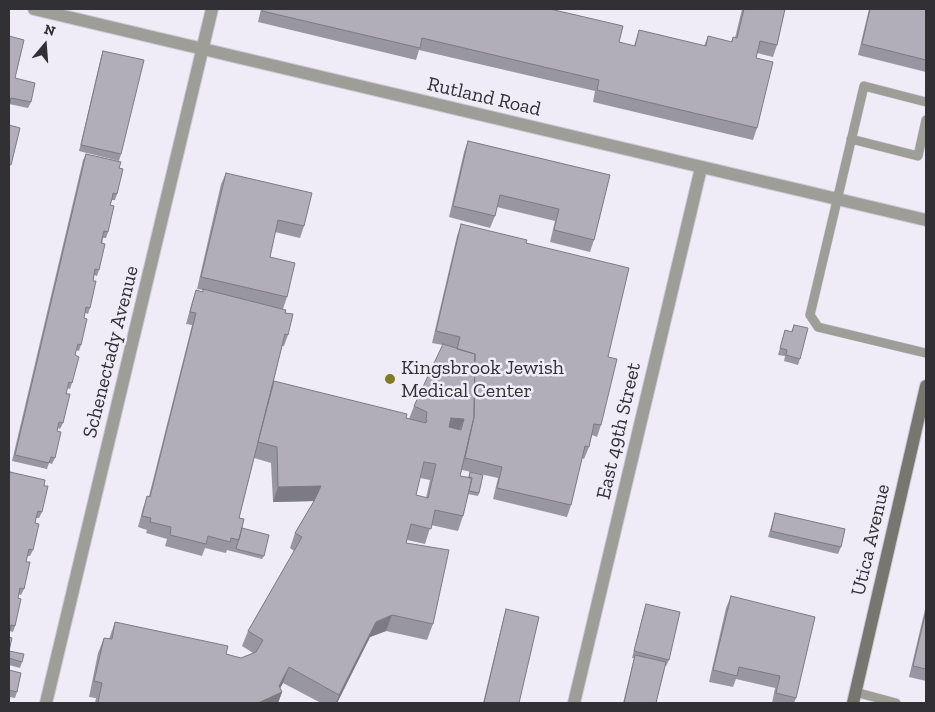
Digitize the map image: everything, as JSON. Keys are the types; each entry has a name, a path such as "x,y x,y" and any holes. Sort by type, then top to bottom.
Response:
{"main road":[{"name":"Utica Avenue","path":"854,697 926,386"}],"street":[{"name":"Rutland Road","path":"34,9 926,220"},
{"name":"Schenectady Avenue","path":"46,703 212,9"},
{"name":"East 49th Street","path":"574,703 701,168"}],"lane":[{"path":"926,102 864,86 810,315 818,327 926,353"},
{"path":"851,139 918,156 926,120"},
{"path":"854,697 896,703"}],"building":[{"path":"263,9 550,9 623,26 619,42 635,46 639,30 706,46 708,36 732,42 733,37 737,38 744,9 785,9 777,45 760,41 756,58 773,62 757,128 597,90 599,80 422,38 420,48 262,11"},
{"path":"870,9 926,9 926,60 862,44"},
{"path":"9,36 24,40 15,78 35,83 31,102 11,98 9,106"},
{"path":"103,51 144,60 121,154 81,145"},
{"path":"9,125 20,128 11,165 9,164"},
{"path":"468,141 610,175 594,240 554,230 559,209 500,195 495,216 453,206"},
{"path":"86,154 121,162 119,168 123,169 117,194 113,193 110,205 114,206 108,232 104,231 101,243 105,244 99,270 95,269 93,281 96,281 90,308 86,307 84,318 87,319 81,345 78,344 75,355 79,357 72,383 69,382 66,394 70,394 63,423 59,422 57,431 61,432 55,458 51,457 49,463 15,455"},
{"path":"226,173 312,193 304,226 278,220 270,257 295,263 287,297 201,277"},
{"path":"461,224 527,240 526,243 629,268 608,357 617,359 601,425 594,424 589,447 585,446 571,505 497,488 502,467 465,458 474,417 475,354 457,349 460,337 436,331"},
{"path":"203,289 286,310 285,313 293,314 288,335 285,334 239,518 244,519 239,540 231,538 230,542 208,536 206,544 170,535 171,527 150,522 151,518 142,516 147,496 150,497 196,313 190,312 196,290 203,292"},
{"path":"794,325 808,328 800,359 786,355 787,350 780,348 785,330 792,332"},
{"path":"443,344 475,354 474,417 460,476 472,478 463,516 435,510 431,529 411,524 406,543 449,550 433,624 392,615 376,622 339,695 289,667 279,686 282,692 258,703 98,702 102,683 94,681 104,638 112,639 115,622 228,646 226,654 241,658 256,652 263,640 248,631 302,537 295,533 321,486 278,487 277,447 258,442 274,381 407,414 406,418 426,423 427,412 414,406","holes":["451,418 464,419 461,430 449,427","424,462 436,464 428,498 416,495"]},
{"path":"10,472 45,480 44,486 48,486 42,512 38,511 36,518 35,523 39,524 33,550 29,549 26,562 30,562 24,589 20,588 18,598 21,599 15,626 11,625 9,635 9,479"},
{"path":"470,472 483,475 479,493 469,491 472,478 469,478"},
{"path":"775,513 845,529 841,547 771,531"},
{"path":"242,528 269,535 264,556 236,549"},
{"path":"731,596 815,617 796,698 776,693 780,676 739,667 737,676 713,670"},
{"path":"646,604 680,612 669,660 634,651"},
{"path":"506,609 539,617 519,703 484,703"},
{"path":"926,611 926,669 913,666"},
{"path":"9,637 12,638 9,651"},
{"path":"9,651 24,654 22,662 9,658"},
{"path":"635,655 666,662 656,703 624,703"},
{"path":"9,670 21,673 17,692 9,690"}],"place":[{"name":"Kingsbrook Jewish Medical Center","path":"390,379"}]}
